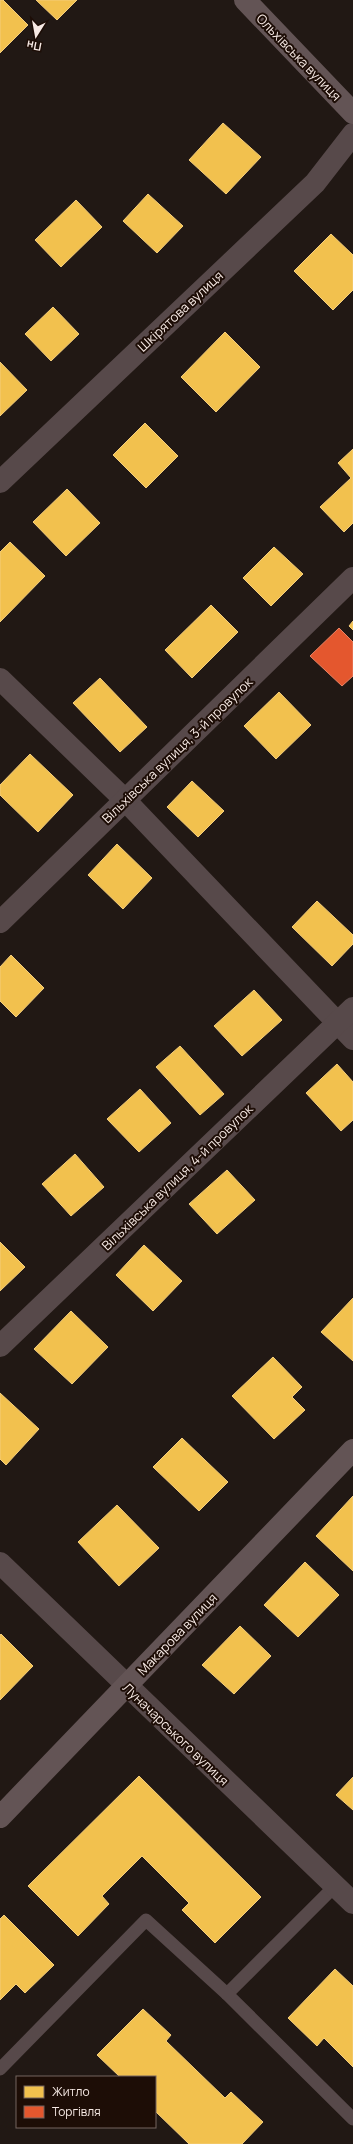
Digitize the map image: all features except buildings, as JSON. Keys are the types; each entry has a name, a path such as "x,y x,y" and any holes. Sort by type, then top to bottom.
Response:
{"street":[{"name":"Ольхівська вулиця","path":"245,0 353,113"},
{"name":"Шкірятова вулиця","path":"0,482 315,183 353,134"},
{"name":"Вільхівська вулиця, 3-й провулок","path":"0,922 353,578"},
{"path":"0,679 125,800 337,1024 353,1039"},
{"name":"Вільхівська вулиця, 4-й провулок","path":"0,1346 353,1008"},
{"name":"Макарова вулиця","path":"0,1818 353,1450"},
{"name":"Луначарського вулиця","path":"0,1563 127,1686 347,1894"}],"lane":[{"path":"227,1994 347,1894"},
{"path":"0,2069 146,1920 227,1994 353,2119"}]}
